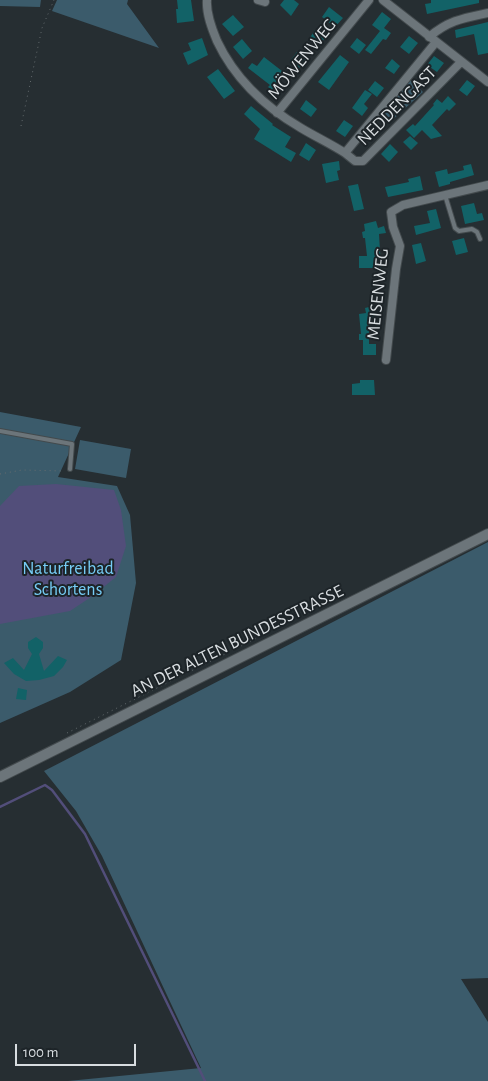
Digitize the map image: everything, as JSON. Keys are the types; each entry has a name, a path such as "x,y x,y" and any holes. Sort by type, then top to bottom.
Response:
{"street":[{"path":"207,0 212,28 225,58 243,82 263,103 345,153"},
{"name":"MÖWENWEG","path":"278,113 370,0"},
{"path":"383,0 488,82"},
{"name":"NEDDENGAST","path":"462,62 363,161 355,161 345,153 441,26 459,19 488,13"},
{"name":"MEISENWEG","path":"386,360 400,246 393,227 392,212 403,205 488,185"},
{"name":"AN DER ALTEN BUNDESSTRASSE","path":"0,777 488,534"}],"lane":[{"path":"445,195 455,228 459,231 472,229 477,232 480,239"},
{"path":"0,431 72,444 70,469"}],"path":[{"path":"21,126 42,28 54,0"},
{"path":"0,474 22,470 70,471 70,469"}],"green space":[{"path":"0,0 41,0 40,7 0,6"},
{"path":"57,0 128,0 127,4 159,48 52,11"},
{"path":"410,79 423,92 390,122 383,114"},
{"name":"Naturfreibad Schortens","path":"0,412 81,427 58,477 117,486 130,515 136,583 121,660 70,692 0,723"},
{"path":"80,440 131,449 126,478 75,469"},
{"path":"488,542 488,978 461,979 488,1022 488,1081 68,1081 201,1068 102,856 76,811 44,771"}],"shaded area":[{"path":"56,484 114,490 121,510 126,546 116,577 70,611 0,624 0,506 19,486"}],"building":[{"path":"177,0 191,0 194,21 177,23"},
{"path":"284,0 294,0 299,4 291,16 280,5"},
{"path":"431,0 479,0 479,3 427,14 425,4 431,3"},
{"path":"329,7 343,18 335,27 322,17"},
{"path":"382,12 391,19 384,28 391,33 386,40 383,39 371,54 365,50 380,31 372,25"},
{"path":"233,15 244,27 233,36 222,24"},
{"path":"488,22 488,53 478,55 474,34 456,38 455,30"},
{"path":"315,30 325,38 318,47 309,39"},
{"path":"409,36 418,43 409,54 400,47"},
{"path":"202,38 208,55 188,65 183,53 191,50 188,43"},
{"path":"357,38 366,45 359,54 350,47"},
{"path":"242,39 252,51 243,59 233,47"},
{"path":"297,52 306,59 299,68 290,61"},
{"path":"340,55 349,62 329,90 318,82"},
{"path":"434,56 444,63 437,72 427,65"},
{"path":"264,57 282,71 275,80 283,86 277,94 268,87 270,85 248,68 252,63 257,66"},
{"path":"392,59 400,66 394,74 385,68"},
{"path":"218,69 235,91 224,99 207,77"},
{"path":"467,80 475,86 467,96 459,90"},
{"path":"375,81 384,88 377,97 368,90"},
{"path":"365,90 372,94 364,104 368,108 362,116 352,108"},
{"path":"448,96 456,104 449,111 447,109 432,125 442,136 431,139 422,130 414,138 406,130 413,124 415,126 437,99 442,103"},
{"path":"306,100 317,109 311,117 300,109"},
{"path":"251,106 272,125 291,137 285,147 296,153 291,162 254,139 260,129 244,114"},
{"path":"344,120 353,126 345,137 336,131"},
{"path":"410,136 418,143 411,150 403,142"},
{"path":"306,143 316,150 309,161 299,155"},
{"path":"390,144 398,152 389,162 381,154"},
{"path":"339,161 340,170 337,171 339,180 326,183 322,164"},
{"path":"471,164 474,175 439,187 435,172 447,169 448,174 464,170 463,166"},
{"path":"420,176 423,190 388,197 385,187 409,182 408,179"},
{"path":"358,184 364,209 354,211 348,186"},
{"path":"474,203 477,214 482,213 484,220 465,224 461,206"},
{"path":"436,209 441,228 416,235 414,226 430,223 427,211"},
{"path":"376,221 378,228 384,226 386,233 379,234 381,268 359,268 359,256 367,256 365,238 363,238 362,232 365,231 364,224"},
{"path":"464,238 468,252 456,255 452,241"},
{"path":"421,243 426,261 416,264 412,245"},
{"path":"373,306 375,323 369,324 369,344 376,344 376,355 363,355 363,340 359,340 359,334 361,334 359,314 366,313 365,308"},
{"path":"360,380 374,380 375,395 352,395 352,384 360,383"},
{"path":"36,637 43,642 43,648 39,654 44,671 58,656 67,660 54,676 26,681 14,674 4,663 13,658 24,670 32,654 28,648 28,642"},
{"path":"18,688 27,690 26,700 16,699"}],"waterway":[{"path":"0,807 45,785 52,790 85,834 205,1081"}]}
